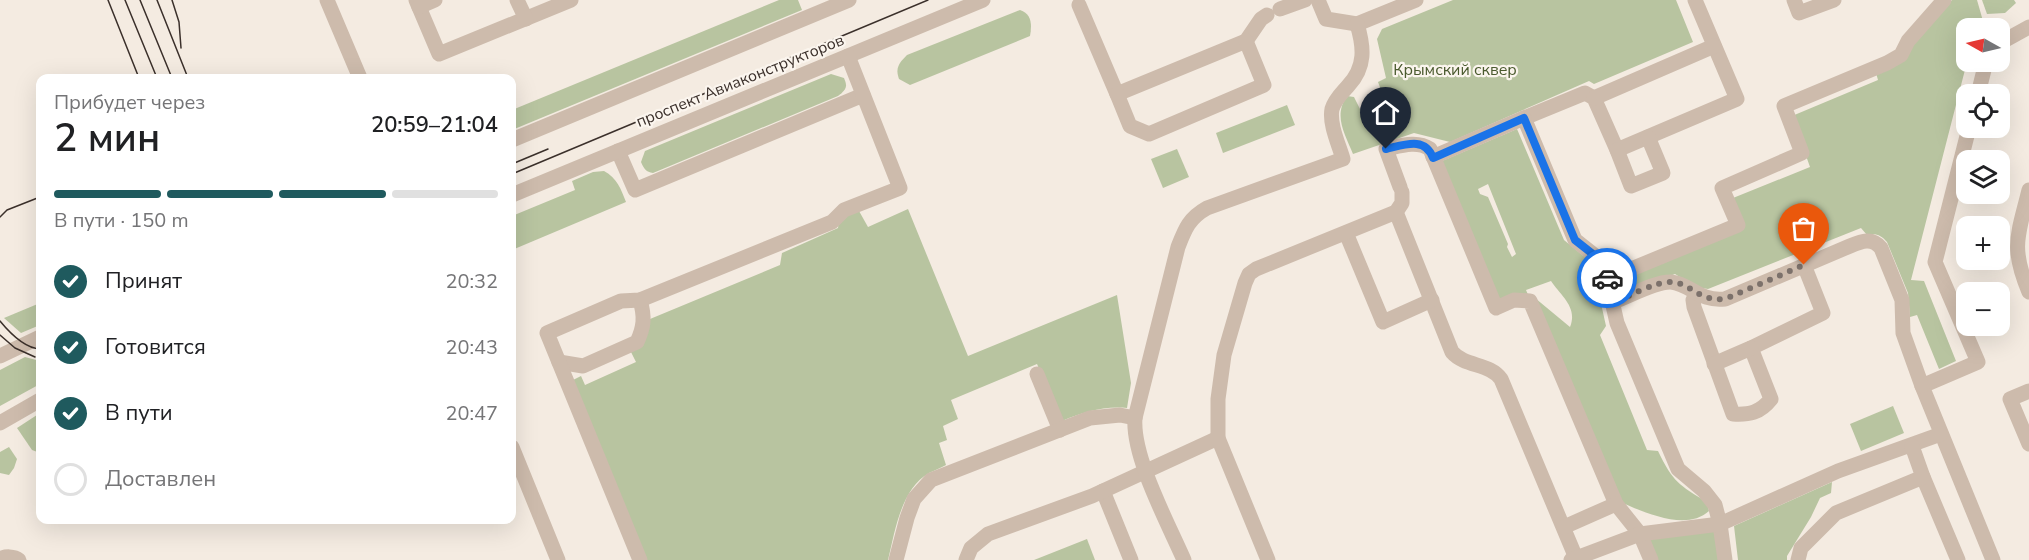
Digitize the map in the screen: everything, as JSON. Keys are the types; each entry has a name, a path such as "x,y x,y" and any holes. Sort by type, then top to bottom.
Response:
{"street":[{"path":"327,0 358,74"},
{"path":"435,0 418,3 439,54 571,0"},
{"path":"517,0 526,19"},
{"name":"проспект Авиаконструкторов","path":"516,138 849,0"},
{"name":"проспект Авиаконструкторов","path":"516,193 983,0"},
{"path":"1117,94 1246,41 1261,19 1305,0"},
{"path":"1318,0 1326,19 1357,24 1416,0"},
{"path":"1617,150 1737,99 1695,0"},
{"path":"1794,0 1799,14 1834,0"},
{"path":"1607,279 1738,225 1722,188 1802,153 1784,106 1901,55 1908,41 1944,0"},
{"path":"1081,2 1130,126 1149,134 1264,85 1246,41"},
{"path":"1178,558 1146,472 1134,431 1178,247 1194,215 1207,208 1343,159 1332,121 1332,110 1337,97 1352,83 1361,65 1364,52 1357,24"},
{"path":"2010,38 2029,27"},
{"path":"1594,98 1714,46"},
{"path":"640,560 547,333 621,301 640,300 832,222 844,210 900,188 848,56"},
{"path":"1433,158 1585,93 1594,98 1631,186 1663,173 1648,137"},
{"path":"618,151 636,190 863,95"},
{"path":"1524,118 1575,240 1599,259 1607,279 1617,323 1678,470 1704,491 1715,505 1725,560"},
{"path":"1922,386 1978,362 1935,262 1967,138"},
{"path":"1268,560 1218,438 1218,399 1224,355 1245,283 1256,269 1396,212 1402,203 1401,189 1386,149 1414,144 1424,145 1430,149 1496,308 1514,300 1530,301 1616,504 1640,534 1651,560"},
{"path":"2029,190 2016,249 2020,272 2029,292"},
{"path":"1396,212 1452,352 1458,358 1497,373 1501,379 1564,527 1574,559 1640,534 1720,524 1838,471 1941,434"},
{"path":"1346,233 1383,322 1432,300"},
{"path":"1613,303 1664,283 1682,285 1696,294 1715,300 1725,299 1862,241 1870,240 1877,243 1902,300 1903,333 1922,386 1993,560"},
{"path":"1714,364 1823,313 1804,265"},
{"path":"1696,294 1693,300 1694,307 1733,414 1748,415 1764,408 1771,399 1751,348"},
{"path":"559,362 583,366 637,342 643,329 645,314 640,300"},
{"path":"0,356 36,339"},
{"path":"1037,374 1060,430"},
{"path":"2029,391 2010,399 2029,444"},
{"path":"0,423 36,402"},
{"path":"896,560 907,518 915,499 931,480 1090,418 1120,415 1136,418"},
{"path":"966,560 971,548 988,534 1103,491 1218,438"},
{"path":"1912,446 1958,560"},
{"path":"516,457 558,560"},
{"path":"1798,560 1801,548 1836,513 1923,477"},
{"path":"1103,491 1131,560"},
{"path":"1564,527 1616,504"},
{"path":"0,559 4,557 19,560"}],"green space":[{"path":"779,0 798,0 802,10 516,128 516,108"},
{"name":"Крымский сквер","path":"1453,0 1676,0 1693,42 1594,84 1589,81 1450,142 1414,133 1353,154 1342,125 1341,111 1347,96 1354,97 1360,109 1384,98 1378,82 1386,78 1377,39 1382,29"},
{"path":"1952,0 1977,0 1982,18 1956,18 1956,72 1964,72 1961,84 1956,84 1956,105 1911,280 1924,281 1956,361 1939,369 1917,315 1910,317 1908,293 1887,242 1878,235 1867,235 1861,228 1708,289 1696,287 1675,274 1623,293 1617,280 1745,227 1733,198 1810,167 1792,116 1878,80 1876,73 1910,45"},
{"path":"1982,0 2014,0 2016,3 2005,13 1987,14"},
{"path":"1020,10 1027,14 1030,20 1030,36 910,85 899,79 897,72 899,66 907,55"},
{"path":"831,74 844,78 845,81 846,88 838,96 653,173 647,171 641,162 645,151"},
{"path":"1287,105 1295,125 1223,153 1216,133"},
{"path":"1517,129 1564,240 1592,263 1606,326 1600,335 1647,450 1658,451 1673,476 1683,487 1707,502 1709,511 1700,517 1677,520 1653,515 1620,502 1533,299 1499,305 1442,161","holes":["1488,184 1516,254 1512,257 1488,197 1480,194 1478,189","1551,281 1570,308 1572,313 1570,327 1535,298 1529,297 1526,290"]},
{"path":"1177,149 1189,177 1163,188 1151,159"},
{"path":"604,171 615,180 626,202 516,248 516,214 575,190 572,181 593,172"},
{"path":"908,209 968,356 1117,295 1131,383 1127,408 1094,410 1062,421 1037,364 951,400 958,419 943,426 947,440 939,443 946,465 919,480 912,489 901,512 888,560 647,560 573,380 581,376 585,385 636,362 631,352 650,319 780,265 782,253 838,228 839,219 859,211 868,227"},
{"path":"36,305 36,327 21,333 4,318"},
{"path":"25,357 36,360 36,386 0,406 0,370"},
{"path":"1893,406 1904,433 1861,451 1850,424"},
{"path":"36,416 36,452 32,450 17,428"},
{"path":"9,447 17,459 9,475 0,473 0,452"},
{"path":"1832,482 1831,493 1820,498 1787,556 1787,560 1738,560 1734,526"},
{"path":"1716,531 1720,560 1657,560 1648,538"},
{"path":"1087,539 1095,560 1034,560"}],"tram line":[{"path":"108,0 137,74"},
{"path":"125,0 155,74"},
{"path":"140,0 170,74"},
{"path":"157,0 186,74"},
{"path":"172,0 179,22 181,48"},
{"path":"516,172 928,0"},
{"path":"516,162 548,149"},
{"path":"0,217 7,210 36,199"},
{"path":"0,321 23,343 36,348"},
{"path":"0,335 15,348 35,357"}],"way so far":[{"path":"1607,278 1613,303 1664,283 1674,282 1705,298 1715,300 1725,299 1804,265"}],"route":[{"path":"1386,149 1414,144 1424,145 1430,149 1433,158 1524,118 1575,240 1599,259 1607,278"}]}
